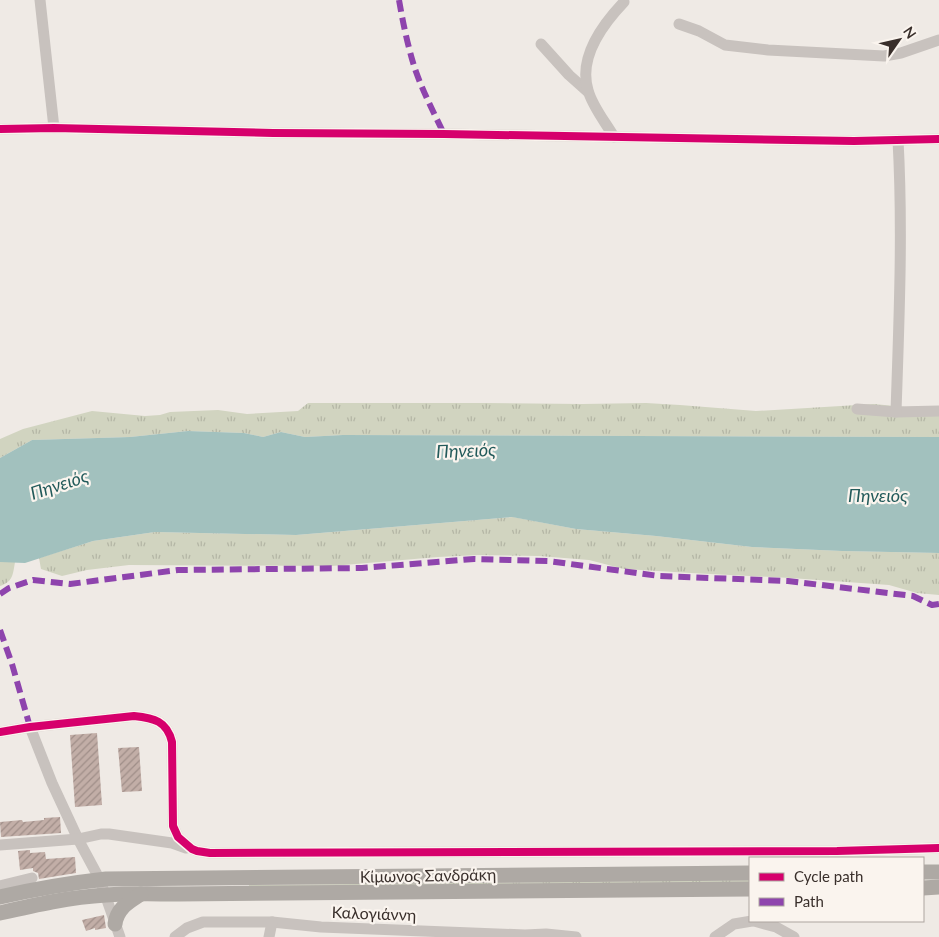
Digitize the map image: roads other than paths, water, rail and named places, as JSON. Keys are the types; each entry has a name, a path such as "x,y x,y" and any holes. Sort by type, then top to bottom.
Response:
{"highway":[{"path":"924,872 939,872"},
{"name":"Κίμωνος Σανδράκη","path":"0,897 72,882 100,880 749,874"},
{"path":"924,888 939,887"},
{"name":"Κίμωνος Σανδράκη","path":"0,913 75,898 105,895 749,889"},
{"path":"117,931 118,913 122,907 141,894"}],"street":[{"path":"40,0 54,128"},
{"path":"588,92 585,73 593,45 603,26 624,2"},
{"path":"680,24 699,31 725,45 768,50 884,56 901,53 939,40"},
{"path":"541,44 569,75 588,92 614,137"},
{"path":"0,129 54,128 282,133 939,139"},
{"path":"896,412 901,229 898,140"},
{"path":"857,410 939,412"},
{"path":"0,732 134,716 149,717 161,723 170,733 172,742 174,826 178,838 192,849"},
{"path":"30,727 52,783 78,839 100,880 117,931"},
{"path":"0,845 78,839 109,834 163,842 210,853 828,851 939,848"},
{"path":"0,886 32,878"},
{"name":"Καλογιάννη","path":"175,937 187,928 203,922 272,922 320,932 524,936 546,934 576,937"},
{"path":"269,937 272,922"},
{"path":"715,937 734,924 749,922"},
{"path":"756,922 776,928 793,937"}],"water":[{"name":"Πηνειός","path":"188,431 244,433 263,437 281,432 305,437 343,435 939,437 939,553 752,547 576,529 512,517 296,535 155,532 93,541 25,563 0,562 0,458 32,440 130,437"}]}
